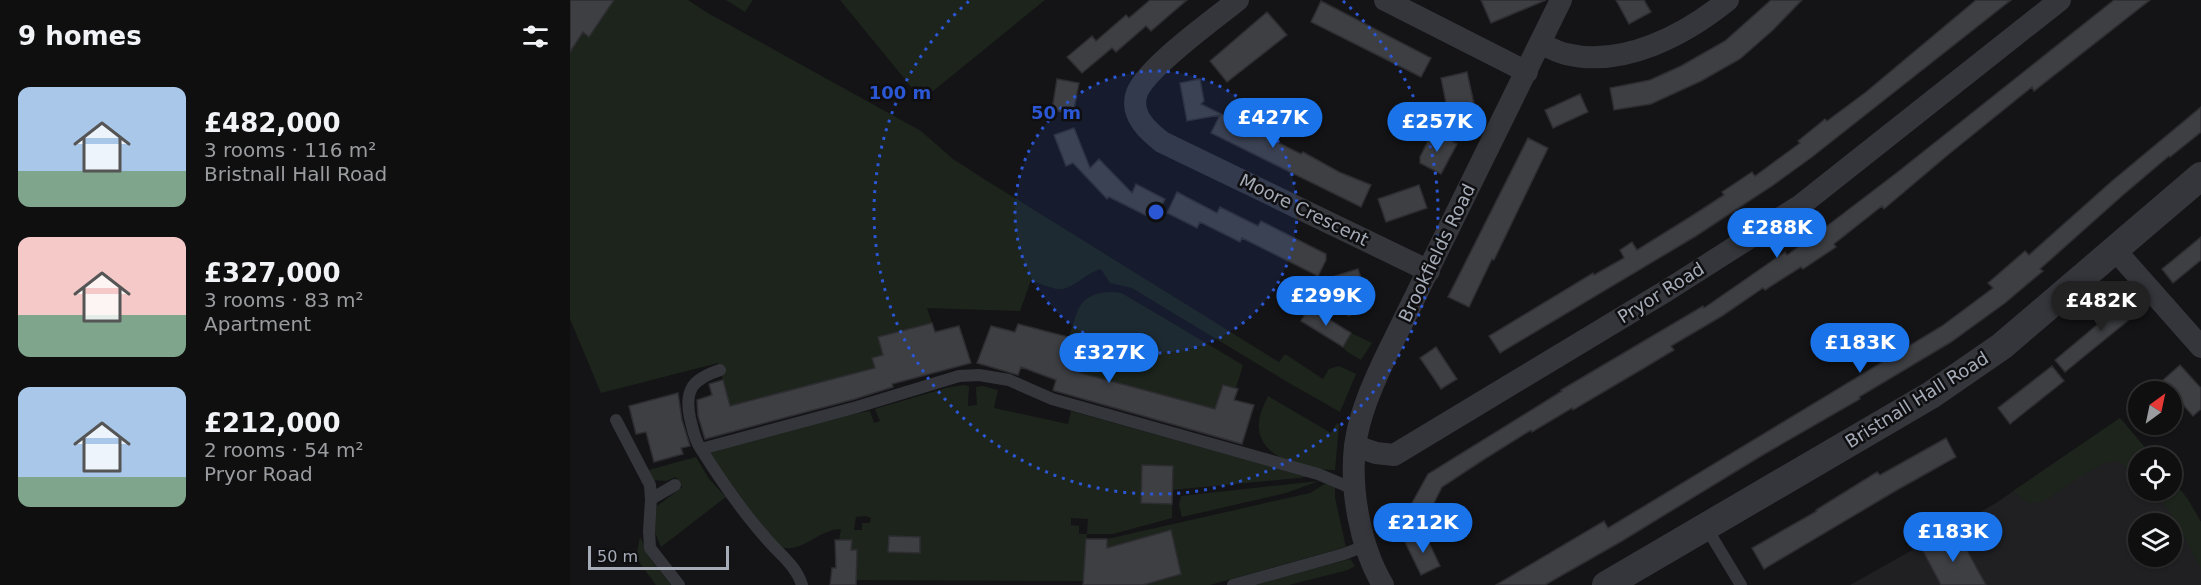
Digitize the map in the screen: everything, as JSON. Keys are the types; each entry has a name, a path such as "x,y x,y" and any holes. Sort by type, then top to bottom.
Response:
{"street":[{"name":"Moore Crescent","path":"1238,0 1154,67 1136,95 1137,112 1145,129 1162,142 1429,271"},
{"path":"1385,0 1527,72"},
{"name":"Brookfields Road","path":"1355,446 1361,417 1377,377 1561,0"},
{"path":"1540,43 1564,54 1582,56 1626,53 1658,43 1683,30 1728,0"},
{"name":"Pryor Road","path":"1355,446 1376,453 1394,455 1676,285 1801,205 2060,0"},
{"name":"Bristnall Hall Road","path":"1606,585 1931,395 2002,346 2201,176"},
{"path":"2115,250 2201,347"},
{"path":"1355,446 1358,514 1377,574 1383,585"}],"lane":[{"path":"720,370 700,378 688,396 687,404 695,440 723,483 765,537 799,575 802,585"},
{"path":"701,449 959,376 979,375 1009,381 1052,399 1318,474 1356,490"},
{"path":"616,420 650,485 648,531 650,548 679,585"},
{"path":"651,499 675,485"},
{"path":"1706,527 1741,585"},
{"path":"1233,585 1344,554 1367,545"}],"shaded area":[{"path":"614,0 688,0 921,131 953,159 1279,362 1285,354 1323,379 1329,369 1339,366 1356,374 1340,412 1132,288 1110,283 1101,269 1064,289 1051,288 1031,280 1020,311 927,308 932,323 879,337 883,355 875,368 730,406 718,363 601,393 570,319 570,52 583,32 589,37"},
{"path":"726,0 753,0 745,12"},
{"path":"840,0 1045,0 922,100"},
{"path":"1112,292 1121,293 1130,298 1243,365 1236,388 1215,409 1073,371 1076,360 1066,357 1072,339 1069,337 1078,311 1081,305 1092,296"},
{"path":"1351,333 1372,343 1361,360 1343,347"},
{"path":"969,386 968,406 977,405 976,387 983,386 998,390 994,408 1068,424 1071,411 1308,477 1172,490 1172,518 1113,534 1087,534 1083,581 856,580 857,550 851,550 852,540 839,540 841,529 825,533 794,548 777,546 706,451 825,419 870,411 874,423 880,421 875,409 946,388","holes":["856,517 871,518 870,523 862,523 862,530 854,530","1071,518 1088,519 1087,534 1079,534 1079,526 1071,525","889,536 920,537 920,553 888,551"]},
{"path":"1268,396 1331,433 1337,423 1339,425 1335,470 1298,465 1274,454 1266,446 1260,435 1259,423"},
{"path":"2120,418 2128,427 2128,435 2134,435 2145,447 2128,447 2128,501 2182,501 2182,492 2201,522 2201,585 1850,585 1996,503"},
{"path":"2120,418 2128,427 2128,435 2134,435 2145,447 2128,447 2128,469 2119,461 2105,463 2043,502 2029,503 2013,491"},
{"path":"696,457 709,479 726,497 661,547 654,530 657,506 682,487 676,477 666,481 650,480 645,471"},
{"path":"1319,481 1286,493 1182,517 1179,505 1181,496"},
{"path":"1328,482 1335,485 1335,498 1346,547 1210,585 1143,585 1181,574 1170,530 1107,550 1107,539 1310,493"},
{"path":"2182,492 2201,522 2201,569 2182,533 2182,513 2171,513 2162,501 2182,501"},
{"path":"640,537 650,558 671,585 656,585 636,558"},
{"path":"1350,559 1355,566 1348,570 1289,585 1253,585"}],"building":[{"path":"570,0 614,0 589,37 583,32 570,52"},
{"path":"1150,0 1187,0 1151,31 1146,26 1116,52 1112,48 1082,73 1067,57 1092,36 1096,41 1126,15 1129,18"},
{"path":"1481,0 1546,0 1491,23"},
{"path":"1616,0 1644,0 1651,12 1629,24"},
{"path":"1771,0 1802,0 1740,59 1701,81 1651,104 1614,110 1610,88 1650,80 1681,66 1725,41"},
{"path":"1976,0 2011,0 1772,186 1696,236 1500,353 1489,336 1593,273 1594,275 1624,258 1620,250 1632,242 1637,250 1724,195 1722,192 1752,172 1755,176 1800,143 1798,141 1825,119 1827,121 1866,92"},
{"path":"2114,0 2150,0 2034,91 2032,87 1884,209 1882,206 1834,244 1836,247 1803,269 1801,267 1765,290 1763,288 1722,316 1671,346 1674,350 1573,410 1572,408 1532,432 1531,430 1442,487 1425,521 1407,512 1428,474 1561,390 1703,306 1704,308 1785,252 1787,255 1899,171"},
{"path":"1321,1 1431,58 1421,77 1311,22"},
{"path":"1267,12 1287,35 1227,82 1210,61"},
{"path":"1467,72 1476,113 1449,118 1441,78"},
{"path":"1057,79 1079,83 1073,114 1052,110"},
{"path":"1200,79 1204,101 1201,104 1301,154 1303,152 1339,172 1371,185 1361,207 1211,133 1220,115 1187,121 1180,83"},
{"path":"1580,94 1588,112 1553,128 1545,110"},
{"path":"2201,107 2201,132 2123,195 2040,269 2043,271 2005,303 1951,342 1859,397 1860,399 1545,585 1496,585 1604,521 1608,528 1942,326 1993,288 1988,283 2025,251 2029,255 2112,181"},
{"path":"1074,128 1090,168 1099,159 1132,193 1136,184 1165,199 1155,220 1109,197 1107,199 1073,163 1066,166 1054,135"},
{"path":"1433,131 1457,144 1441,174 1420,163 1420,157"},
{"path":"1528,138 1548,148 1469,307 1448,297"},
{"path":"1419,185 1427,208 1386,222 1378,199"},
{"path":"1177,192 1217,213 1220,207 1258,226 1261,221 1326,254 1326,260 1318,276 1242,238 1240,242 1200,222 1197,228 1167,213"},
{"path":"2201,237 2201,260 2173,283 2162,269"},
{"path":"1358,269 1371,308 1348,316 1335,276"},
{"path":"2135,293 2146,306 2065,372 2055,360"},
{"path":"1309,307 1351,333 1343,347 1301,321"},
{"path":"932,323 935,332 959,326 971,363 892,384 893,387 855,399 705,439 698,416 697,400 712,395 709,384 723,380 730,406 875,368 872,358 883,355 878,337"},
{"path":"1018,324 1072,338 1066,357 1077,360 1073,371 1215,409 1223,385 1238,389 1234,400 1254,405 1242,444 1055,391 1053,390 1056,380 1021,367 1018,375 977,363 991,326 1015,332"},
{"path":"1436,347 1457,379 1441,389 1420,358"},
{"path":"2180,365 2201,388 2201,409 2193,416 2182,404 2182,381 2162,381"},
{"path":"2052,366 2064,381 2010,424 1998,408"},
{"path":"678,393 682,420 690,446 681,448 683,454 654,462 646,432 636,434 629,406"},
{"path":"1946,438 1956,457 1764,569 1752,548 1817,511 1877,472 1880,475"},
{"path":"1142,465 1173,466 1172,504 1141,503"},
{"path":"1171,530 1181,574 1143,585 1083,585 1086,539 1107,539 1107,548"},
{"path":"1424,532 1440,566 1421,575 1405,542"},
{"path":"1957,532 1986,585 1941,585 1923,551"},
{"path":"889,536 920,537 920,553 888,552"},
{"path":"835,540 852,540 851,550 857,550 856,585 830,585 832,568 836,568"}]}
